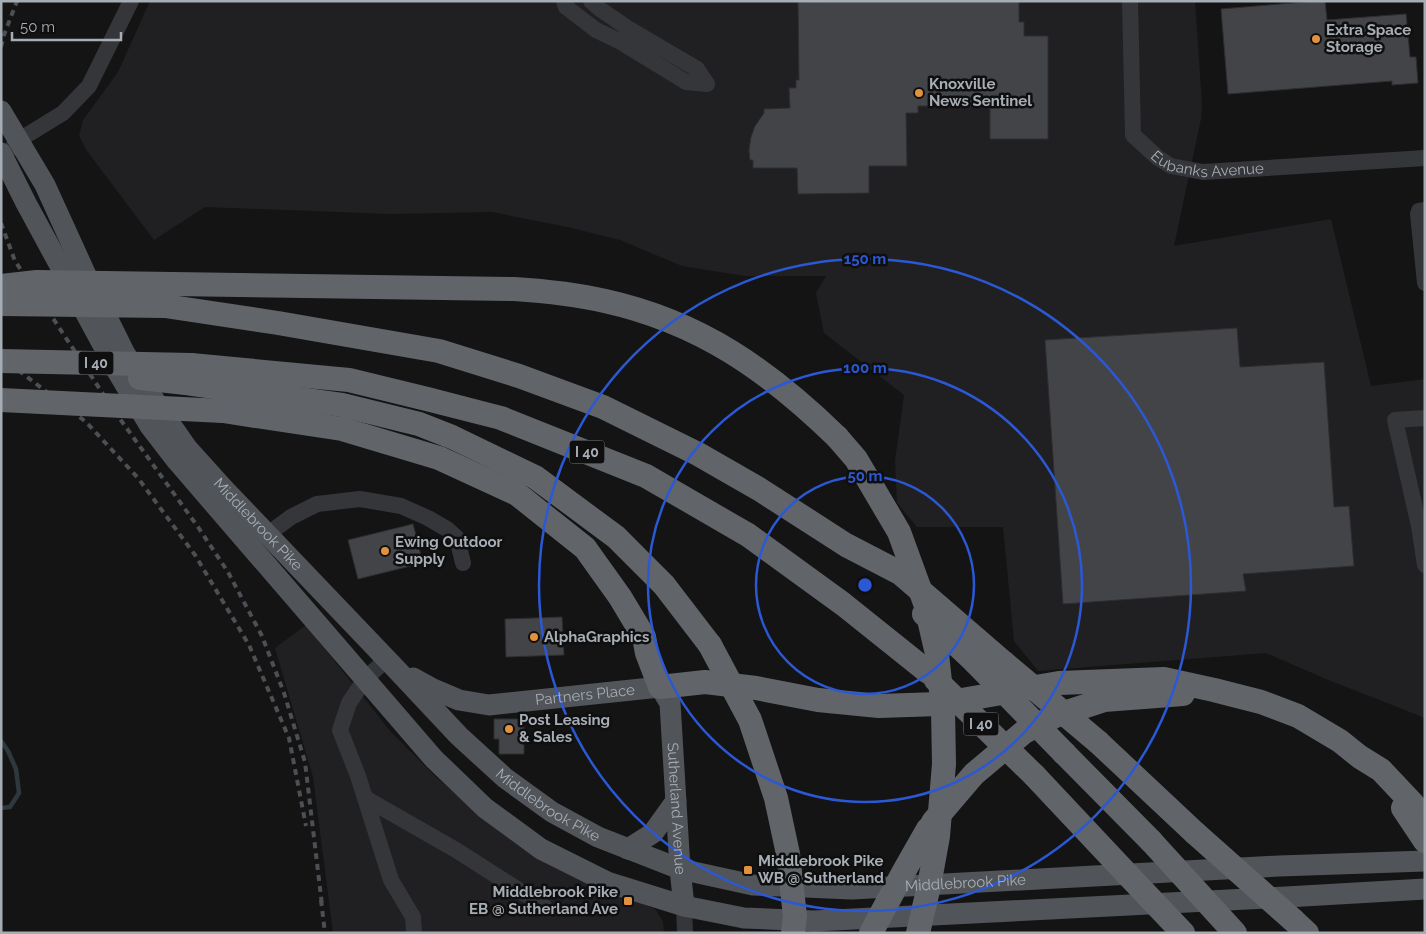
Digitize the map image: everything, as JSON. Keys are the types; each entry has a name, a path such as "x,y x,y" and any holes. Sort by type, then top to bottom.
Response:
{"highway":[{"path":"1,286 37,282 514,289 558,293 604,301 649,313 687,328 725,347 768,376 811,412 856,459 899,532 926,606 937,654 943,709 944,764 938,836 930,886 918,933"},
{"name":"I 40","path":"1,304 165,306 278,323 439,351 519,376 603,407 698,454 759,489 846,546 911,602 976,662 1151,841 1235,933"},
{"name":"I 40","path":"1,362 189,374 349,380 501,418 646,476 748,535 843,604 928,672 1034,775 1183,933"},
{"path":"189,374 342,405 419,424 452,437 535,477 616,537 664,585 710,645 750,720 776,798 788,854 795,916 793,933"},
{"path":"1,400 223,411 342,429 439,458 517,494 585,548 620,597 644,637 647,653 660,687 705,682 756,688 818,700 879,706 940,704 1059,683 1164,679 1260,702 1298,716 1340,741 1360,757 1381,770 1413,809 1425,840"},
{"path":"846,546 900,573 1098,742 1195,833 1300,926"},
{"path":"871,933 903,872 938,815 974,774 1024,732 1055,716 1104,700 1214,690"},
{"path":"1127,874 1173,933"}],"main road":[{"name":"Middlebrook Pike","path":"1,111 45,185 124,352 187,448 458,736 505,778 552,812 598,837 680,869 753,885 852,889 1425,860"},
{"name":"Middlebrook Pike","path":"3,156 26,203 116,369 150,426 177,462 434,759 485,808 541,849 607,882 684,906 744,918 814,921 1286,898 1425,889"},
{"path":"252,548 268,534"},
{"name":"Partners Place","path":"392,664 433,689 459,700 489,705 660,687"},
{"path":"365,679 377,675 384,677 427,720 439,729 458,736"},
{"name":"Sutherland Avenue","path":"660,687 670,703 684,906"},
{"path":"628,849 653,833 676,801"}],"street":[{"path":"3,156 19,140 64,114 89,86 131,1"},
{"path":"564,1 566,6 596,30 619,41 686,82 707,84 697,68 629,29 591,1"},
{"name":"Eubanks Avenue","path":"1130,1 1133,135 1148,150 1171,166 1203,172 1425,158"},
{"path":"1425,210 1419,211 1418,214 1425,283"},
{"path":"1425,418 1395,420 1422,526 1425,565"},
{"path":"268,534 291,517 317,504 360,498 401,506 447,529 458,538 462,562"},
{"path":"392,664 365,679 349,703 340,730 358,776 391,880 412,917 414,933"},
{"path":"365,798 456,850 545,906"},
{"name":"Sutherland Avenue","path":"684,906 685,933"}],"shaded area":[{"path":"150,1 1195,1 1202,104 1201,119 1174,246 1331,219 1371,386 1425,379 1425,718 1266,653 1038,671 1014,641 1003,527 917,527 897,503 895,461 904,395 824,333 816,293 826,276 745,276 682,266 620,240 492,212 390,214 205,207 154,240 87,151 79,136 83,120 118,72"},
{"path":"306,625 391,732 434,775 488,823 547,860 655,909 663,921 664,933 333,933 313,777 275,648"}],"building":[{"name":"Knoxville News Sentinel","path":"1019,1 1019,22 1024,22 1024,36 1048,36 1048,139 990,139 990,106 918,106 918,113 906,113 907,166 869,166 869,193 798,194 797,168 753,168 753,160 750,160 749,150 755,126 764,113 764,109 790,108 789,88 796,88 796,80 799,80 798,2"},
{"name":"Extra Space Storage","path":"1325,1 1327,20 1406,14 1410,57 1416,57 1418,83 1392,85 1392,81 1228,94 1221,9"},
{"path":"1237,328 1240,367 1324,362 1334,507 1349,506 1354,566 1243,574 1246,591 1063,604 1045,340"},
{"name":"Ewing Outdoor Supply","path":"413,524 423,563 358,579 348,540"},
{"name":"AlphaGraphics","path":"562,617 564,655 506,657 505,619"},
{"name":"Post Leasing & Sales","path":"494,719 524,719 524,754 499,754 499,739 494,739"}],"waterway":[{"path":"1,741 16,769 19,793 10,807 1,808"}],"railway":[{"path":"1,47 17,1"},
{"path":"1,223 15,261 115,412 228,572 262,636 284,693 305,762 322,905"},
{"path":"1,357 86,422 138,478 195,555 249,645 289,738 306,826"},
{"path":"321,900 325,933"}],"place":[{"name":"Extra Space Storage","path":"1316,39"},
{"name":"Knoxville News Sentinel","path":"919,93"},
{"name":"Ewing Outdoor Supply","path":"385,551"},
{"name":"AlphaGraphics","path":"534,637"},
{"name":"Post Leasing & Sales","path":"509,729"},
{"name":"Middlebrook Pike WB @ Sutherland","path":"748,870"},
{"name":"Middlebrook Pike EB @ Sutherland Ave","path":"628,901"}]}
